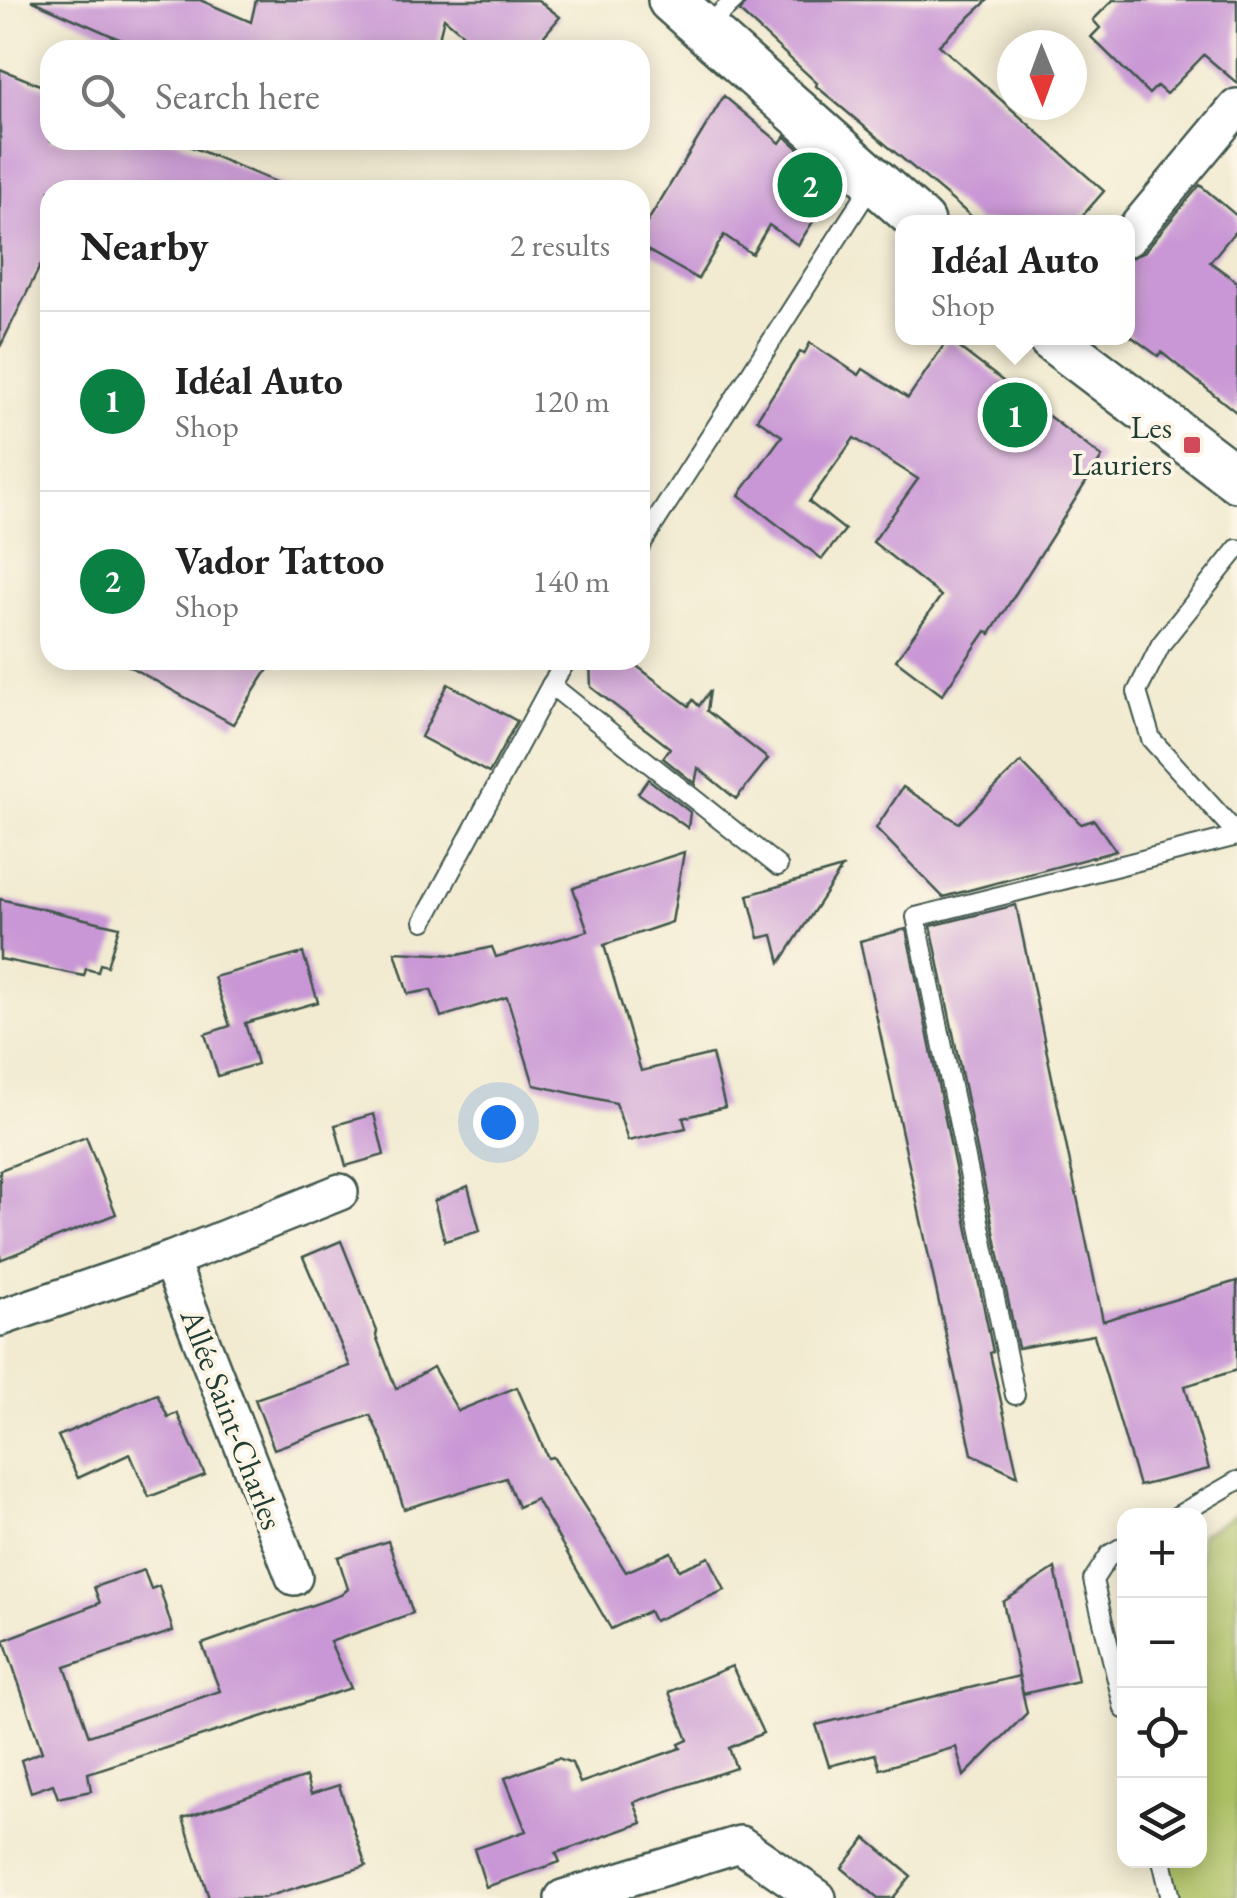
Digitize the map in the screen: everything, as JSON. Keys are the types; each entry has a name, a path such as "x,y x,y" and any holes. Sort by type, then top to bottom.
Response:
{"street":[{"path":"703,10 913,215"},
{"path":"1135,229 1231,126"},
{"path":"1060,345 1237,478"},
{"path":"0,1318 170,1260 340,1192"},
{"name":"Allée Saint-Charles","path":"170,1260 294,1577"},
{"path":"563,1898 740,1844 818,1898"}],"lane":[{"path":"650,530 874,180"},
{"path":"1015,1395 916,917 1237,835 1151,739 1137,692 1161,644 1237,549"},
{"path":"424,921 561,670"},
{"path":"551,686 778,866"},
{"path":"1191,1508 1237,1481"},
{"path":"1117,1550 1093,1580 1119,1688"},
{"path":"1164,1868 1171,1898"}],"green space":[{"path":"1237,1513 1237,1898 1163,1898 1161,1868 1207,1868 1207,1531"}],"building":[{"path":"31,0 200,0 251,22 256,0 538,0 560,17 540,40 470,40 444,18 438,40 121,40"},
{"path":"747,0 988,0 939,45 997,96 997,120 1024,120 1104,191 1083,215 970,215 740,12"},
{"path":"1113,0 1237,0 1237,83 1204,55 1166,94 1157,86 1149,94 1091,37 1100,28 1093,20"},
{"path":"0,69 40,85 40,150 199,150 271,180 40,180 40,266 0,347"},
{"path":"724,96 780,143 785,136 818,166 828,198 798,245 769,225 752,254 724,235 698,279 650,252 650,218"},
{"path":"1200,185 1237,216 1237,229 1210,262 1237,282 1237,413 1161,352 1158,356 1135,339 1135,256 1144,252"},
{"path":"810,343 859,375 863,369 908,398 944,345 956,345 1102,457 990,634 986,631 942,695 896,660 941,596 873,542 918,479 854,438 809,502 845,530 822,559 739,495 782,436 757,419 800,352 804,354"},
{"path":"136,670 268,670 233,724"},
{"path":"590,670 642,670 689,706 693,700 699,706 710,690 707,711 768,759 736,799 698,768 695,784 663,758 670,748 591,687"},
{"path":"448,684 517,721 489,773 421,737"},
{"path":"1021,762 1081,824 1094,820 1116,851 943,897 876,828 903,787 959,823"},
{"path":"648,779 690,812 688,828 638,793"},
{"path":"684,852 672,922 604,945 641,1071 712,1054 725,1107 683,1118 686,1128 628,1141 616,1103 534,1085 507,997 441,1017 431,990 408,994 395,952 458,955 492,947 496,957 588,931 573,888"},
{"path":"842,868 780,963 773,935 759,938 748,895"},
{"path":"0,899 119,927 107,966 100,964 98,972 86,969 84,976 0,959"},
{"path":"1016,905 1103,1321 1237,1281 1237,1370 1185,1386 1209,1469 1139,1486 1094,1335 1018,1348 931,926"},
{"path":"906,929 1018,1476 972,1454 860,941"},
{"path":"303,953 318,1002 245,1023 257,1064 218,1076 205,1034 230,1026 214,977"},
{"path":"374,1114 384,1155 346,1166 335,1125"},
{"path":"86,1137 116,1214 0,1260 0,1170"},
{"path":"468,1186 480,1231 445,1241 434,1201"},
{"path":"341,1241 396,1389 433,1367 458,1411 517,1387 548,1458 553,1457 626,1572 671,1552 679,1570 709,1557 725,1590 654,1621 649,1611 611,1629 536,1499 518,1507 506,1478 404,1509 370,1415 274,1449 255,1399 350,1366 303,1257"},
{"path":"157,1394 168,1417 177,1413 205,1475 149,1497 130,1454 78,1478 58,1436"},
{"path":"388,1541 413,1613 330,1642 351,1688 88,1773 91,1791 58,1798 53,1784 31,1792 21,1760 42,1752 4,1640 100,1603 94,1587 144,1570 151,1589 159,1586 173,1631 65,1667 89,1736 220,1691 202,1644 341,1595 348,1589 338,1557"},
{"path":"1055,1568 1078,1681 1023,1694 1003,1602"},
{"path":"732,1666 763,1733 729,1748 736,1768 634,1802 642,1823 556,1853 560,1862 486,1887 474,1849 526,1831 505,1778 558,1758 572,1763 580,1783 681,1748 679,1744 688,1740 669,1692"},
{"path":"1019,1676 1027,1713 964,1776 956,1747 880,1769 875,1754 829,1766 816,1725"},
{"path":"306,1777 311,1794 339,1785 366,1866 263,1898 209,1898 183,1818"},
{"path":"866,1838 911,1876 893,1898 878,1898 842,1868"}],"place":[{"name":"Vador Tattoo","path":"810,185"},
{"name":"Idéal Auto","path":"1015,415"},
{"name":"Les Lauriers","path":"1192,445"}]}
